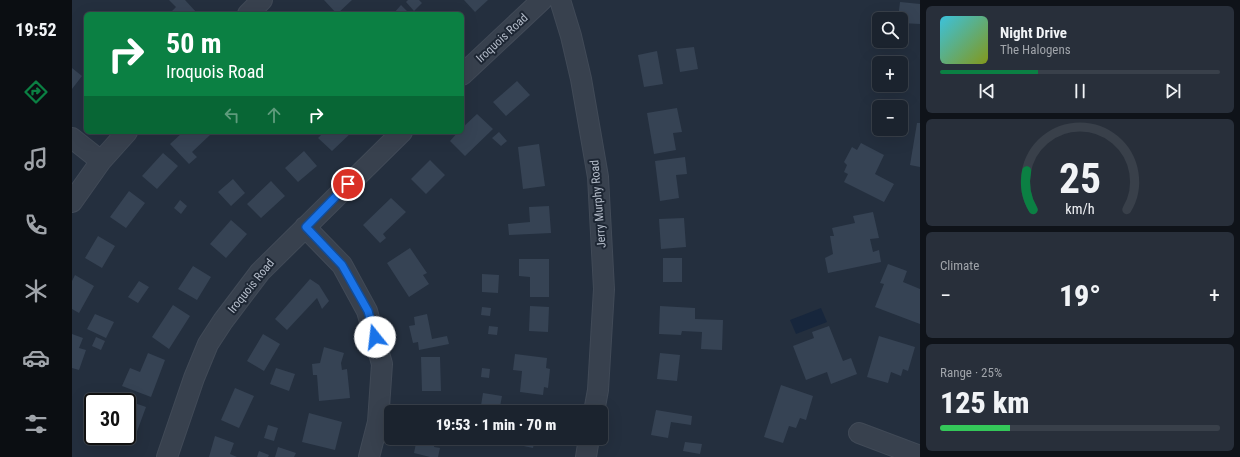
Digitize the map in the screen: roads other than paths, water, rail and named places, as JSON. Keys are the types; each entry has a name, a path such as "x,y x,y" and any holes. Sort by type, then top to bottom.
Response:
{"street":[{"path":"250,12 262,0"},
{"name":"Iroquois Road","path":"464,73 542,0"},
{"name":"Jerry Murphy Road","path":"560,0 571,36 581,79 598,177 604,289 598,390 595,405"},
{"path":"72,202 101,161 125,134"},
{"name":"Iroquois Road","path":"167,457 194,378 208,344 223,321 260,272 400,134"},
{"path":"72,138 101,161"},
{"path":"306,227 342,265 368,311 382,364 378,422 369,457"},
{"path":"859,433 920,456"},
{"path":"586,457 588,445"}],"water":[{"path":"821,308 827,322 796,334 790,320"}]}
